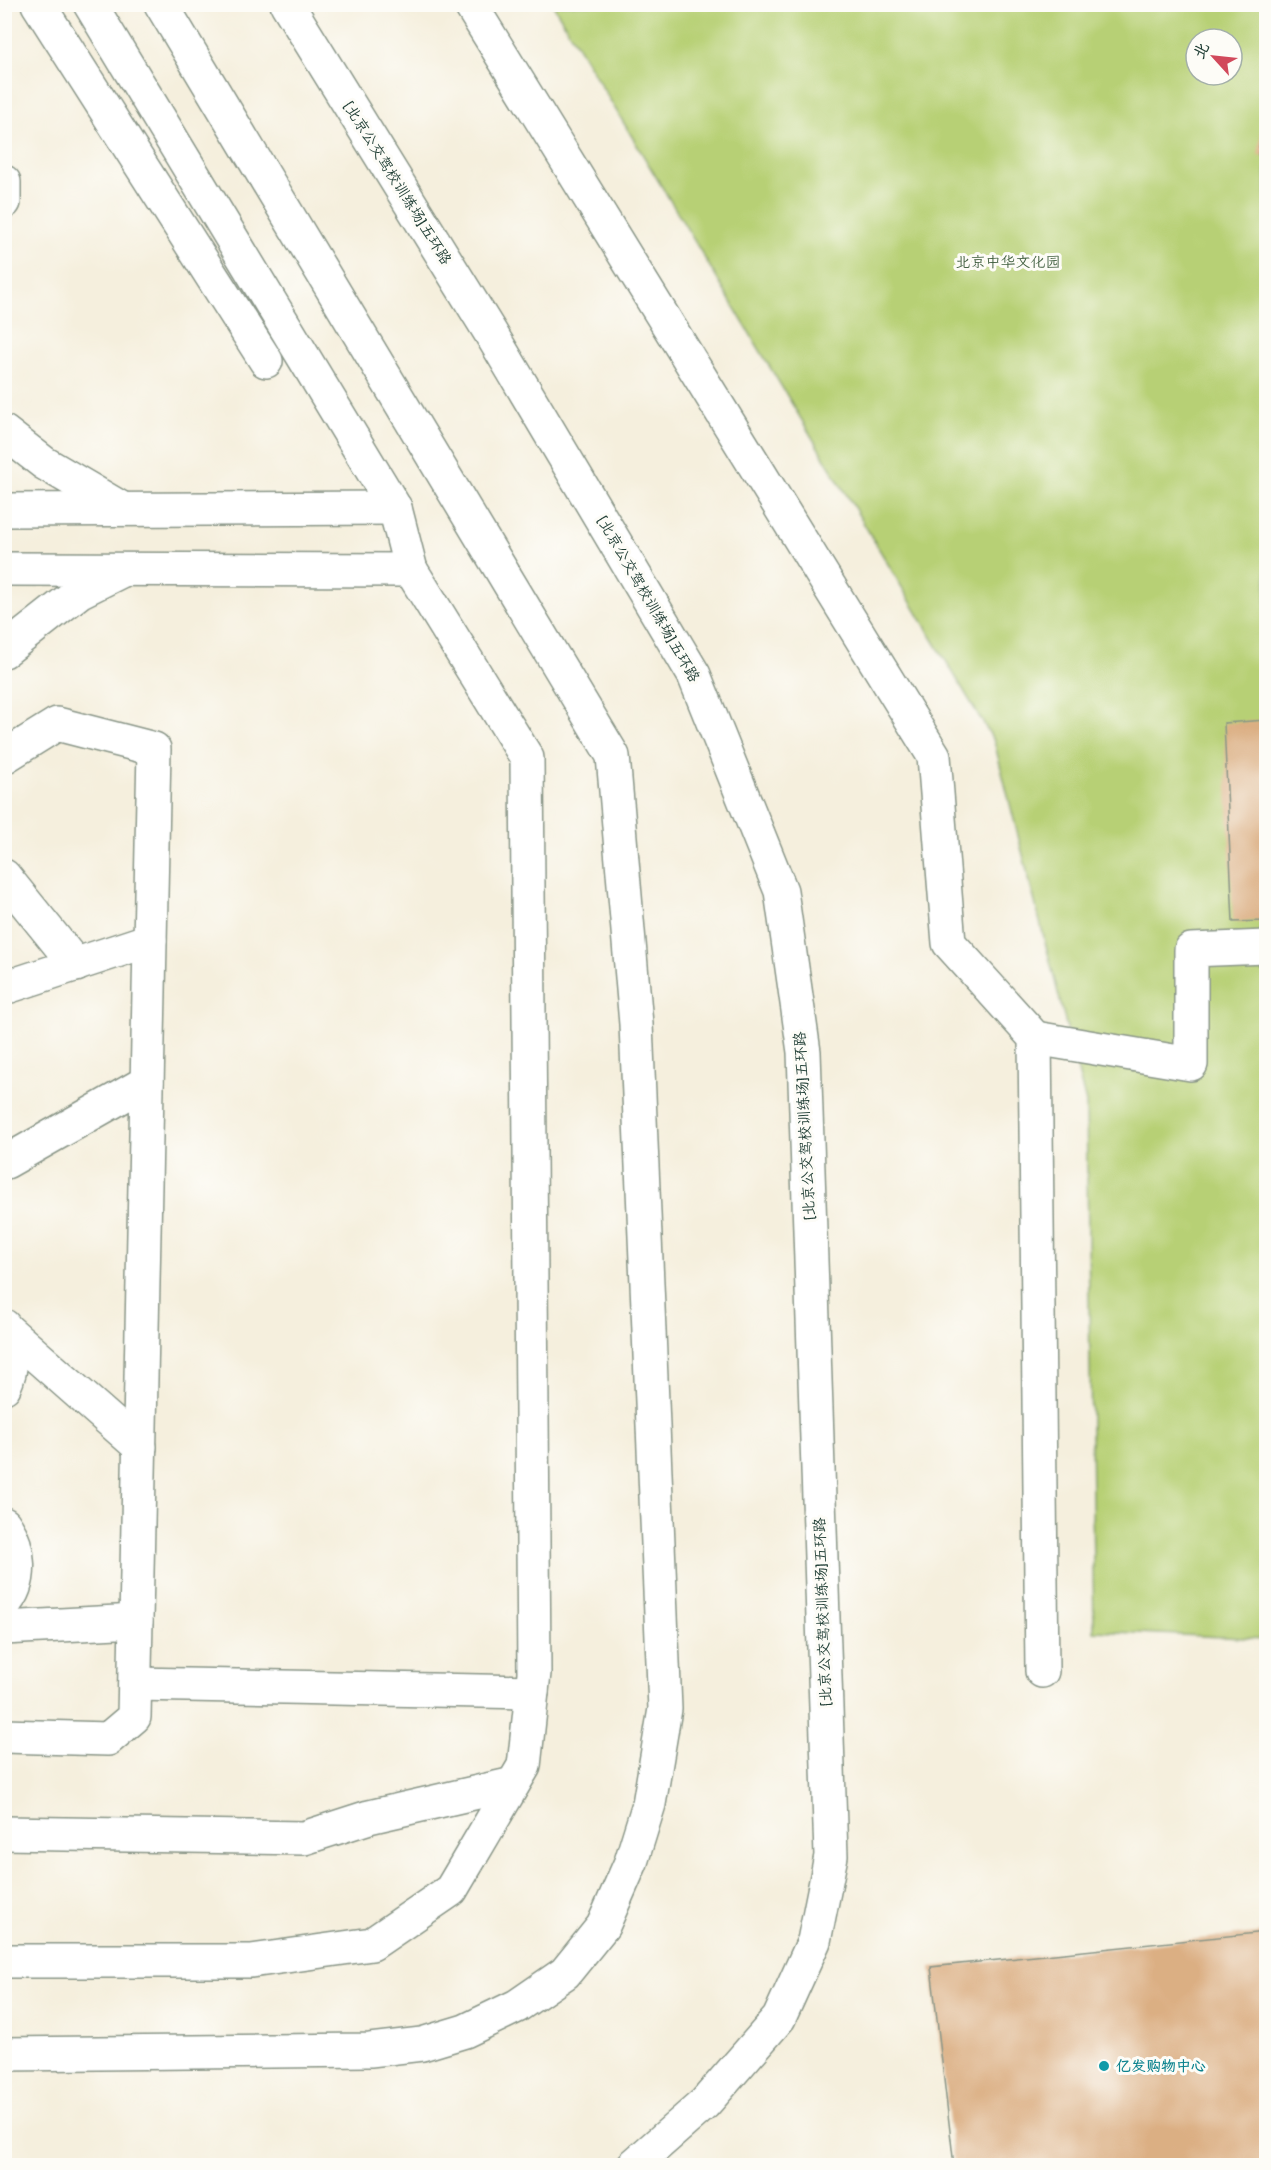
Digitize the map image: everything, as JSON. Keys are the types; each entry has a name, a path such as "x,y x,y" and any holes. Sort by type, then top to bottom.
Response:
{"street":[{"path":"38,4 266,361"},
{"path":"4,1961 251,1961 372,1944 451,1890 524,1766 534,1673 527,758 411,570 395,508 90,4"},
{"path":"4,2054 370,2050 422,2044 465,2031 517,2007 565,1974 603,1926 631,1862 649,1804 665,1709 636,1024 613,756 161,4"},
{"name":"[北京公交驾校训练场]五环路","path":"287,4 490,332 694,675 781,891 804,1052 831,1856 814,1941 779,2018 705,2103 633,2166"},
{"path":"470,4 934,756 949,943 1035,1038 1191,1064 1191,950 1266,947"},
{"path":"4,182 4,202"},
{"path":"4,432 44,463 124,509"},
{"path":"4,510 395,508"},
{"path":"4,651 79,592 127,568"},
{"path":"4,569 411,570"},
{"path":"4,757 57,724 154,749 135,1717 108,1739 4,1736"},
{"path":"4,876 76,965"},
{"path":"4,988 150,940"},
{"path":"1035,1038 1042,1671"},
{"path":"4,1161 6,1162 147,1082"},
{"path":"5,1327 140,1447"},
{"path":"4,1387 10,1375 12,1352 5,1327"},
{"path":"4,1524 12,1535 17,1557 16,1580 4,1604"},
{"path":"4,1628 136,1621"},
{"path":"135,1684 532,1692"},
{"path":"4,1833 304,1838 369,1817 513,1784"}],"green space":[{"name":"北京中华文化园","path":"553,5 1266,5 1266,1639 1094,1631 1086,1103 994,741"}],"building":[{"path":"1266,107 1266,156 1258,155"},
{"path":"1266,720 1266,921 1233,922 1224,723"},
{"name":"亿发购物中心","path":"1266,1932 1266,2166 954,2166 931,1967"}],"place":[{"name":"亿发购物中心","path":"1104,2066"}]}
